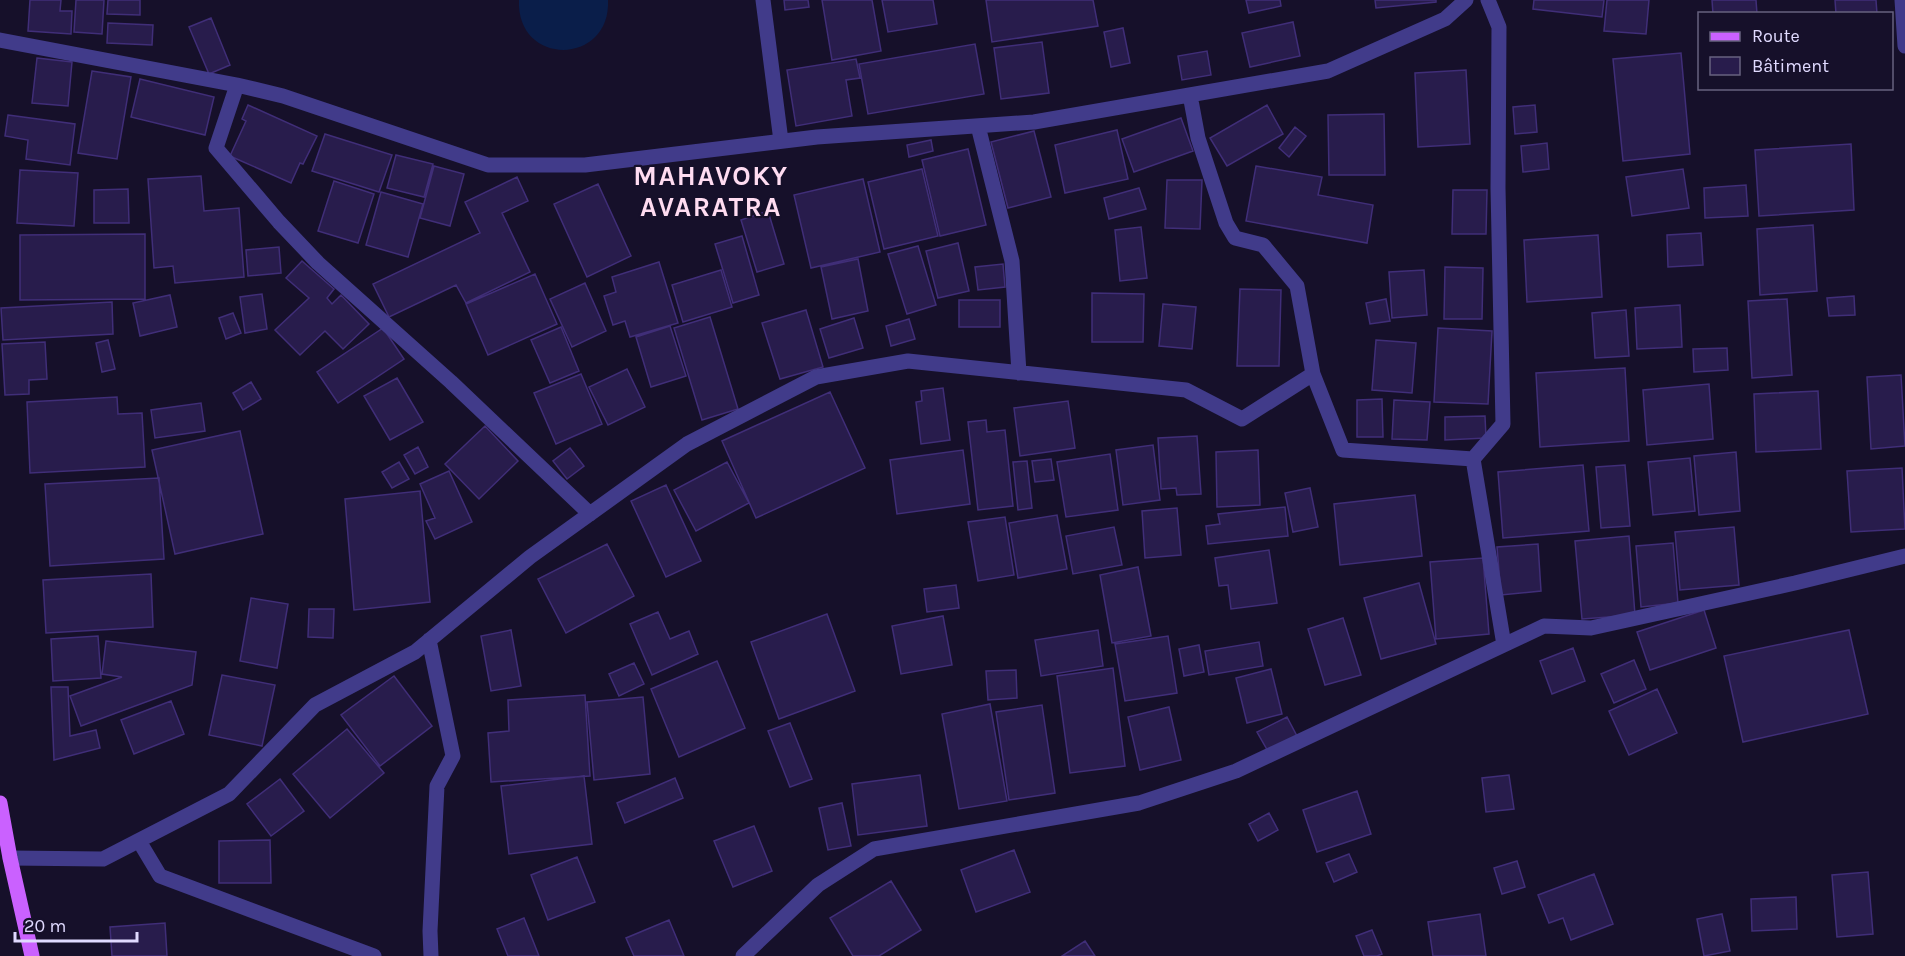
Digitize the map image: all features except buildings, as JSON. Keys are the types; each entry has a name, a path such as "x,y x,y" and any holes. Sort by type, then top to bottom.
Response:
{"main road":[{"path":"0,803 32,956"}],"street":[{"path":"763,0 781,141"},
{"path":"0,40 237,85 283,96 488,165 585,165 817,137 1034,122 1328,71 1445,19 1466,0"},
{"path":"1473,459 1503,424 1498,189 1499,27 1488,0"},
{"path":"1902,0 1905,46"},
{"path":"237,85 216,147 279,222 318,263 451,382 590,514"},
{"path":"1190,95 1198,138 1226,223 1236,238 1263,245 1298,286 1313,374 1343,450 1473,459"},
{"path":"978,126 1012,261 1019,373"},
{"path":"10,858 103,859 229,794 315,705 414,652 530,557 687,444 816,377 908,361 1186,390 1242,419 1313,374"},
{"path":"1473,459 1504,645"},
{"path":"743,956 818,885 874,849 1128,805 1236,771 1544,626 1591,628 1905,556"},
{"path":"429,640 453,756 437,786 430,930 431,956"},
{"path":"139,841 160,876 374,956"}],"water":[{"path":"519,0 608,0 605,22 595,37 580,47 564,50 547,47 532,38 522,22"}],"district":[{"name":"MAHAVOKY AVARATRA","path":"711,192"}]}
